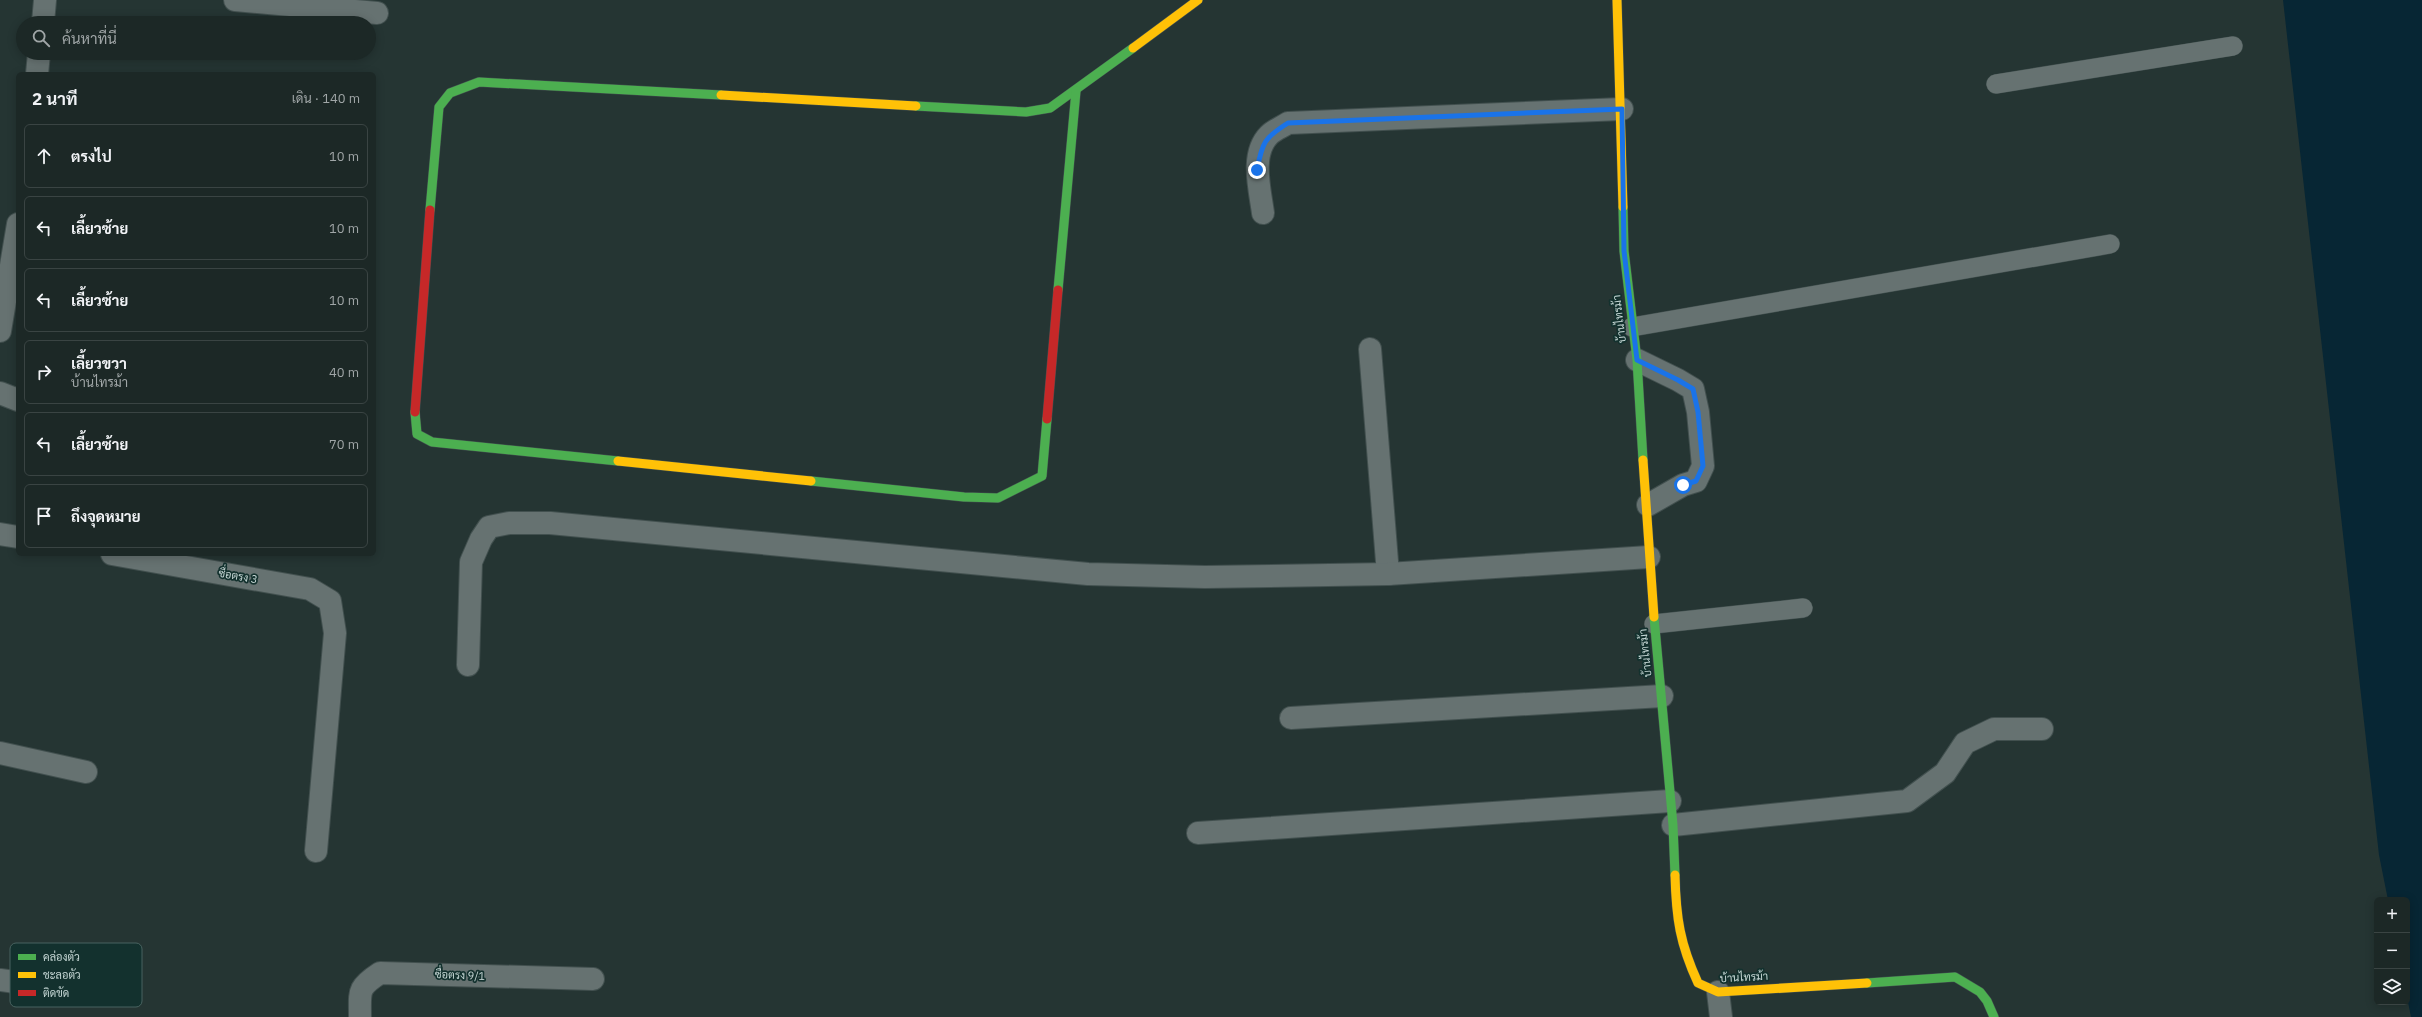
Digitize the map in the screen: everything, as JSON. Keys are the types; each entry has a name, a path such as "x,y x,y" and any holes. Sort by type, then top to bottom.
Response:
{"street":[{"path":"44,16 45,0"},
{"path":"235,0 377,13"},
{"path":"1076,91 1042,476 1023,487 998,498 964,497 432,442 417,434 415,419 416,383 439,107 450,93 479,82 1026,112 1050,108 1076,91 1198,0"},
{"name":"บ้านไทรม้า","path":"1617,0 1622,109 1624,251 1637,360 1648,505 1649,557 1654,624 1662,696 1672,825 1676,916 1686,957 1698,983 1718,992 1955,977 1972,985 1987,997 1994,1017"},
{"path":"37,72 38,60"},
{"path":"1263,213 1257,170 1262,146 1269,135 1288,123 1622,109"},
{"path":"0,331 16,236"},
{"path":"1370,349 1388,574"},
{"path":"1637,360 1693,389 1698,412 1703,466 1696,481 1683,485 1648,505"},
{"path":"0,393 16,399"},
{"path":"468,666 471,562 481,539 489,527 509,523 558,523 1088,574 1205,577 1388,574 1649,557"},
{"path":"0,534 16,537"},
{"name":"ซื่อตรง 3","path":"123,556 310,589 330,601 335,633 316,851"},
{"path":"1291,718 1662,696"},
{"path":"1672,825 1907,801 1945,773 1965,743 1994,729 2042,729"},
{"path":"0,754 86,772"},
{"path":"1198,834 1670,801"},
{"name":"ซื่อตรง 9/1","path":"360,1017 360,993 364,984 380,973 593,979"},
{"path":"0,980 10,981"},
{"path":"1718,992 1721,1017"}],"lane":[{"path":"1996,84 2233,46"},
{"path":"1632,327 2110,244"},
{"path":"1654,624 1803,608"}],"water":[{"path":"2283,0 2422,0 2422,1017 2411,1017 2409,1005 2410,1005 2410,897 2387,897 2379,855"}],"traffic: fast":[{"path":"916,106 1026,112 1050,108 1133,48"},
{"path":"430,210 439,107 450,93 479,82 721,95"},
{"path":"1058,290 1076,91"},
{"path":"1623,207 1624,251 1637,360 1643,460"},
{"path":"415,412 417,434 432,442 618,461"},
{"path":"811,481 964,497 998,498 1042,476 1047,419"},
{"path":"1654,617 1673,825 1675,875"},
{"path":"1867,983 1955,977 1980,992 1987,1001 1994,1017"}],"traffic: slow":[{"path":"1133,48 1198,0"},
{"path":"1617,0 1623,207"},
{"path":"721,95 916,106"},
{"path":"1643,460 1654,617"},
{"path":"618,461 811,481"},
{"path":"1675,875 1676,905 1680,930 1687,956 1698,983 1718,992 1867,983"}],"traffic: jam":[{"path":"415,412 430,210"},
{"path":"1047,419 1058,290"}],"route":[{"path":"1257,170 1262,146 1269,135 1288,123 1622,109 1624,251 1637,360 1693,389 1698,412 1703,466 1696,481 1683,485"}]}
